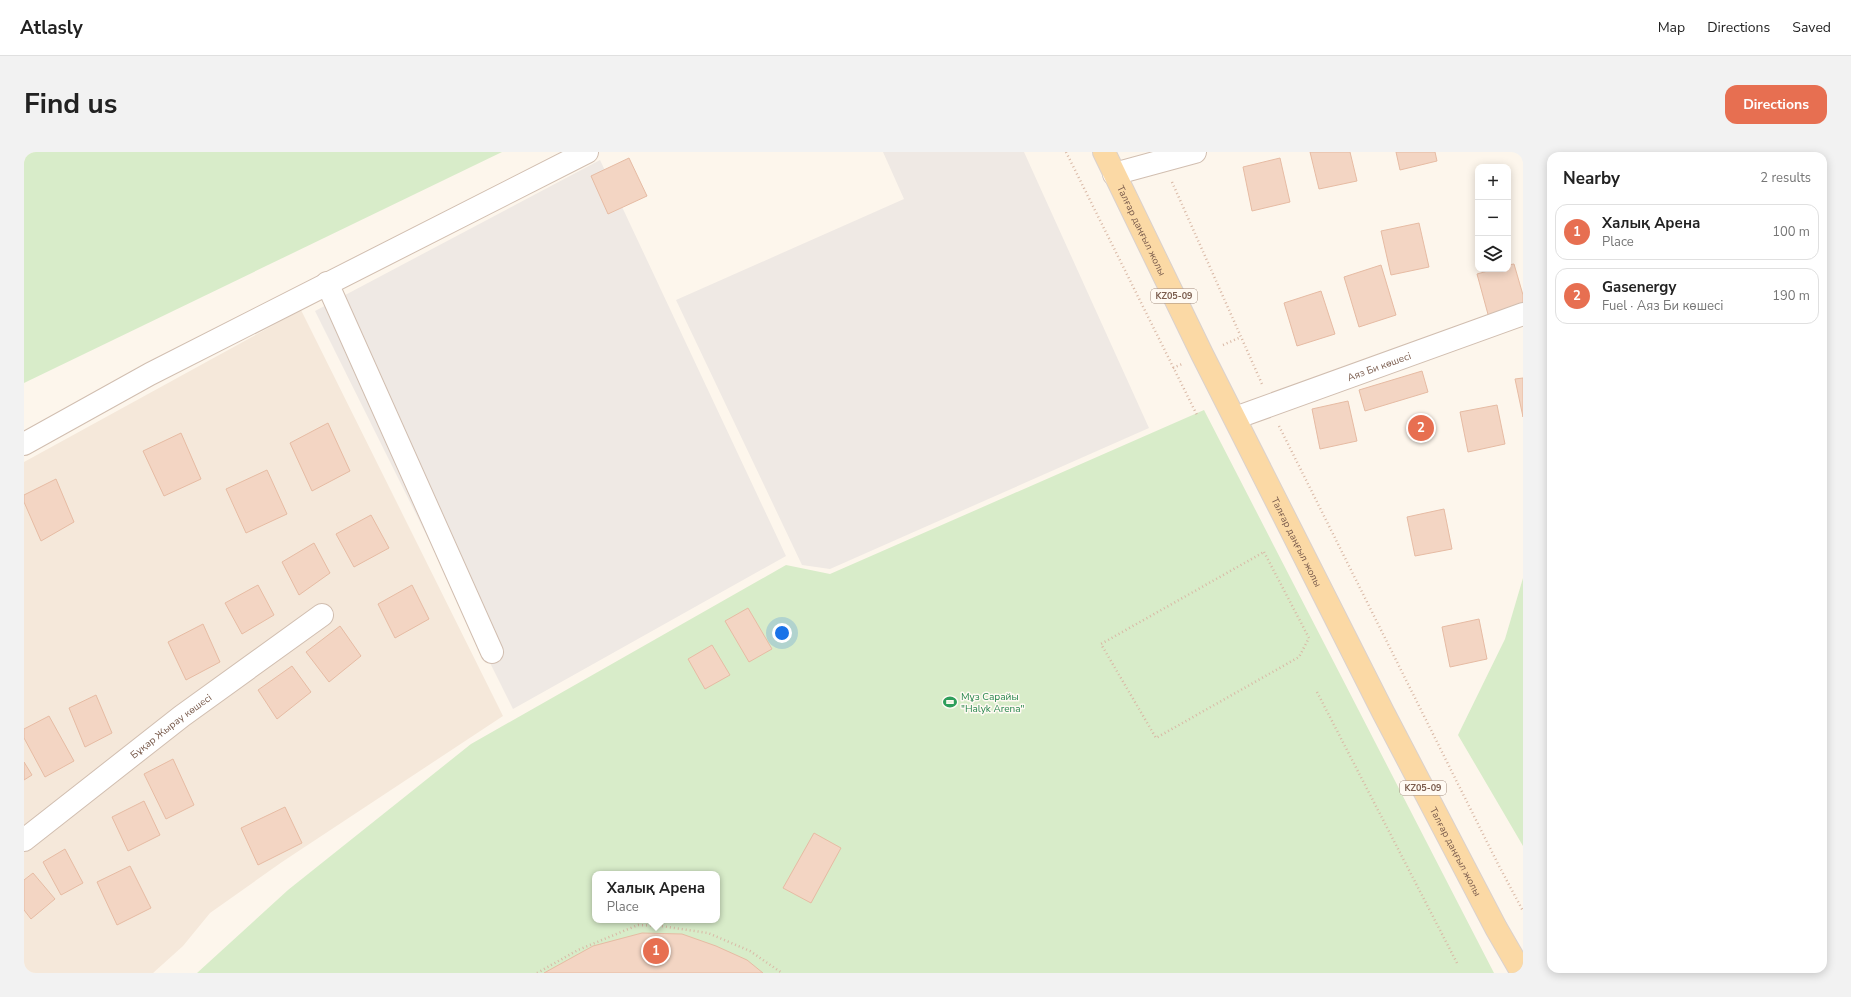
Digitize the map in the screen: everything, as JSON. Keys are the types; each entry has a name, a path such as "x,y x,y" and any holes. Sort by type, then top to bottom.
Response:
{"main road":[{"name":"Талғар даңғыл жолы","path":"1104,152 1235,418 1383,712 1496,928"},
{"name":"KZ05-09","path":"1496,928 1523,966"},
{"name":"KZ05-09","path":"1496,928 1515,973"},
{"path":"1496,928 1522,973"}],"street":[{"path":"24,444 150,374 587,152"},
{"path":"1114,174 1195,152"},
{"path":"327,283 492,652"},
{"name":"Аяз Би көшесі","path":"1235,418 1523,314"},
{"name":"Бұқар Жырау көшесі","path":"24,840 182,716 322,615"}],"path":[{"path":"1066,152 1198,416"},
{"path":"1162,161 1271,405 1286,442 1494,857 1523,911"},
{"path":"1264,552 1309,638 1299,657 1156,738 1101,644 1264,552"},
{"path":"1317,692 1458,965"},
{"path":"538,973 578,950 638,925 661,926 708,933 750,951 782,973"}],"shaded area":[{"path":"883,152 1024,152 1149,428 830,569 802,565 676,300 904,199"},
{"path":"600,160 786,556 513,709 315,311"},
{"path":"301,310 503,716 282,862 210,913 183,946 153,973 24,973 24,462"}],"green space":[{"path":"24,152 502,152 24,383"},
{"name":"Мұз Сарайы \"Halyk Arena\"","path":"1204,410 1494,973 197,973 288,890 471,744 786,565 830,574"},
{"path":"1523,578 1523,846 1458,735 1505,639"}],"building":[{"path":"1310,152 1350,152 1357,181 1319,189"},
{"path":"1396,152 1435,152 1437,161 1400,170"},
{"path":"629,158 647,196 608,214 591,176"},
{"path":"1280,158 1290,202 1252,211 1243,167"},
{"path":"1419,223 1429,267 1391,275 1381,231"},
{"path":"1511,264 1514,264 1523,295 1523,308 1489,318 1477,274 1484,272 1511,272"},
{"path":"1381,265 1396,315 1359,327 1344,277"},
{"path":"1321,291 1335,334 1297,346 1284,303"},
{"path":"1422,371 1428,392 1365,411 1359,390"},
{"path":"1523,378 1523,417 1515,379"},
{"path":"1348,401 1357,441 1320,449 1312,409"},
{"path":"1497,405 1505,444 1468,452 1460,412"},
{"path":"328,423 350,471 312,491 290,443"},
{"path":"181,433 201,479 164,496 143,451"},
{"path":"267,470 287,514 246,533 226,489"},
{"path":"56,479 74,522 41,541 24,502 24,495"},
{"path":"1444,509 1452,549 1415,556 1407,517"},
{"path":"371,515 389,548 354,567 336,534"},
{"path":"314,543 330,573 299,595 282,562"},
{"path":"258,585 274,615 242,634 225,603"},
{"path":"412,585 429,619 395,638 378,604"},
{"path":"748,608 772,649 749,662 725,621"},
{"path":"1479,619 1487,659 1450,667 1442,627"},
{"path":"203,624 220,662 186,680 168,642"},
{"path":"340,626 361,656 329,682 306,652"},
{"path":"712,645 730,675 705,689 688,659"},
{"path":"292,666 311,692 277,719 258,690"},
{"path":"96,695 112,733 85,747 69,708"},
{"path":"49,716 74,761 45,777 24,738 24,729"},
{"path":"173,759 194,805 166,819 144,774"},
{"path":"24,762 32,775 24,780"},
{"path":"144,801 160,835 128,851 112,817"},
{"path":"285,807 302,843 258,865 241,828"},
{"path":"814,833 841,848 811,903 783,888"},
{"path":"65,849 83,883 61,895 43,862"},
{"path":"130,866 151,908 117,925 97,882"},
{"path":"33,873 55,899 31,919 24,910 24,880"},
{"path":"642,933 682,934 716,946 747,960 763,973 544,973 593,946"}],"place":[{"name":"Gasenergy","path":"1421,428"},
{"name":"Мұз Сарайы \"Halyk Arena\"","path":"950,702"},
{"name":"Халық Арена","path":"656,951"}]}
